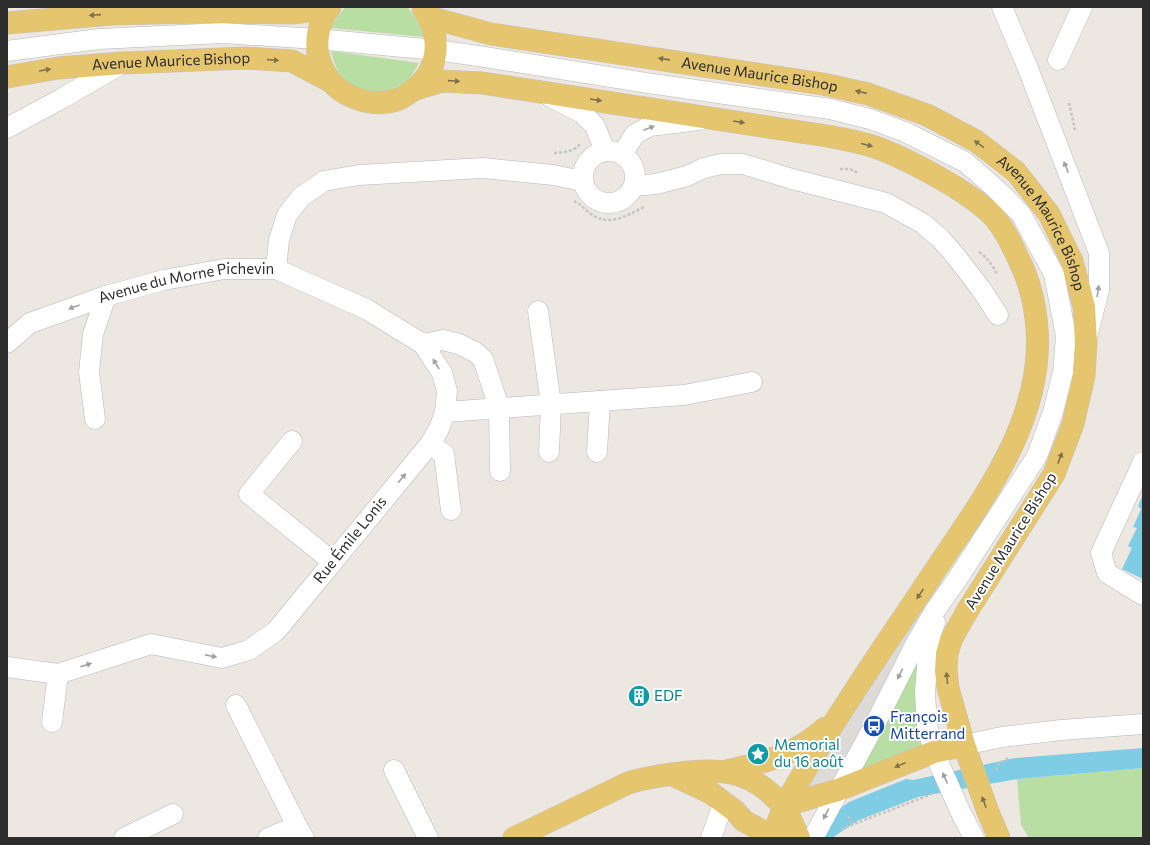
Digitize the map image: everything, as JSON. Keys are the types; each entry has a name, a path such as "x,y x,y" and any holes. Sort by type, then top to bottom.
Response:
{"main road":[{"path":"7,23 112,14 198,12 293,13 330,7"},
{"path":"330,7 323,18 317,38 318,55 323,69 330,81 344,94 362,102 381,103 400,99 416,89 426,78 432,65 436,50 436,39 426,12"},
{"name":"Avenue Maurice Bishop","path":"426,12 491,34 823,84 868,94 927,115 976,141 1016,172 1049,214 1072,261 1084,307 1086,342 1084,376 1073,424 1054,474 977,595 951,640 947,654 946,671 948,688 964,745 999,838"},
{"name":"Avenue Maurice Bishop","path":"7,77 58,68 123,63 246,58 292,61 330,81"},
{"name":"Avenue Maurice Bishop","path":"416,89 442,81 482,83 827,136 875,147 909,161 976,200 994,217 1008,237 1025,270 1035,306 1038,349 1033,386 1019,431 988,490 836,718 783,806 764,834"},
{"path":"726,772 771,760 787,754 806,743 836,718"},
{"path":"783,806 838,790 934,752 964,745"},
{"path":"514,838 628,783 641,779 671,774 708,770 736,773 758,784 783,806 799,838"},
{"path":"671,774 706,790 724,802 764,834"}],"street":[{"path":"1002,7 1027,66 1099,253 1099,290 1086,342"},
{"path":"1058,60 1082,7"},
{"path":"7,51 99,39 222,33 317,38 436,50 516,61 647,83 830,109 870,119 906,132 965,162 994,187 1021,214 1054,274 1066,336 1063,372 1053,412 1037,456 956,581 934,612 813,838"},
{"path":"7,128 123,63"},
{"path":"542,92 582,113 595,126 614,153 629,160 634,168 634,186 630,194 623,200 614,204 605,204 590,196 585,189 583,181 585,165 594,156 614,153 635,134 650,126 714,118"},
{"path":"634,186 656,184 687,176 704,168 721,164 743,164 792,179 886,204 922,223 940,238 981,289 998,315"},
{"name":"Avenue du Morne Pichevin","path":"7,343 30,323 106,296 164,280 224,269 276,269 279,240 287,215 301,197 324,181 359,175 483,168 553,174 583,181"},
{"name":"Rue Émile Lonis","path":"7,667 58,674 151,644 222,658 249,650 276,631 430,444 439,429 445,412 447,391 442,373 424,344 366,309 276,269"},
{"path":"95,419 89,372 93,334 106,296"},
{"path":"538,311 551,404 549,452"},
{"path":"424,344 443,340 459,344 475,352 483,359 499,407 500,471"},
{"path":"445,412 684,395 752,382"},
{"path":"597,452 600,401"},
{"path":"292,441 249,494 333,562"},
{"path":"430,444 444,454 451,510"},
{"path":"1143,462 1101,553 1107,573 1134,591 1143,595"},
{"path":"956,581 938,614 931,633 925,693 927,725 934,752 960,811 974,838"},
{"path":"52,722 58,674"},
{"path":"236,705 300,832 268,838"},
{"path":"964,745 1002,737 1060,730 1143,724"},
{"path":"394,770 428,838"},
{"path":"711,838 724,802"},
{"path":"124,838 173,814"}],"path":[{"path":"554,153 570,152 579,147 581,143"},
{"path":"840,830 927,797"}],"green space":[{"path":"345,7 407,7 417,21 424,37 331,28"},
{"path":"331,51 419,63 409,79 401,85 383,91 364,90 347,81 340,74 333,60"},
{"path":"923,641 925,746 854,774"},
{"path":"1143,768 1143,838 1029,838 1021,825 1017,779"}],"shaded area":[{"path":"939,579 943,583 834,783 804,790 842,722"}],"water":[{"path":"1143,495 1143,579 1122,569 1132,548 1128,546 1137,528 1133,527 1141,509 1138,506"},
{"path":"1143,748 1143,768 1017,779 918,797 857,821 832,838 800,838 849,802 906,779 913,780 1015,758"}],"place":[{"name":"EDF","path":"639,696"},
{"name":"François Mitterrand","path":"874,726"},
{"name":"Memorial du 16 août","path":"758,754"}]}
